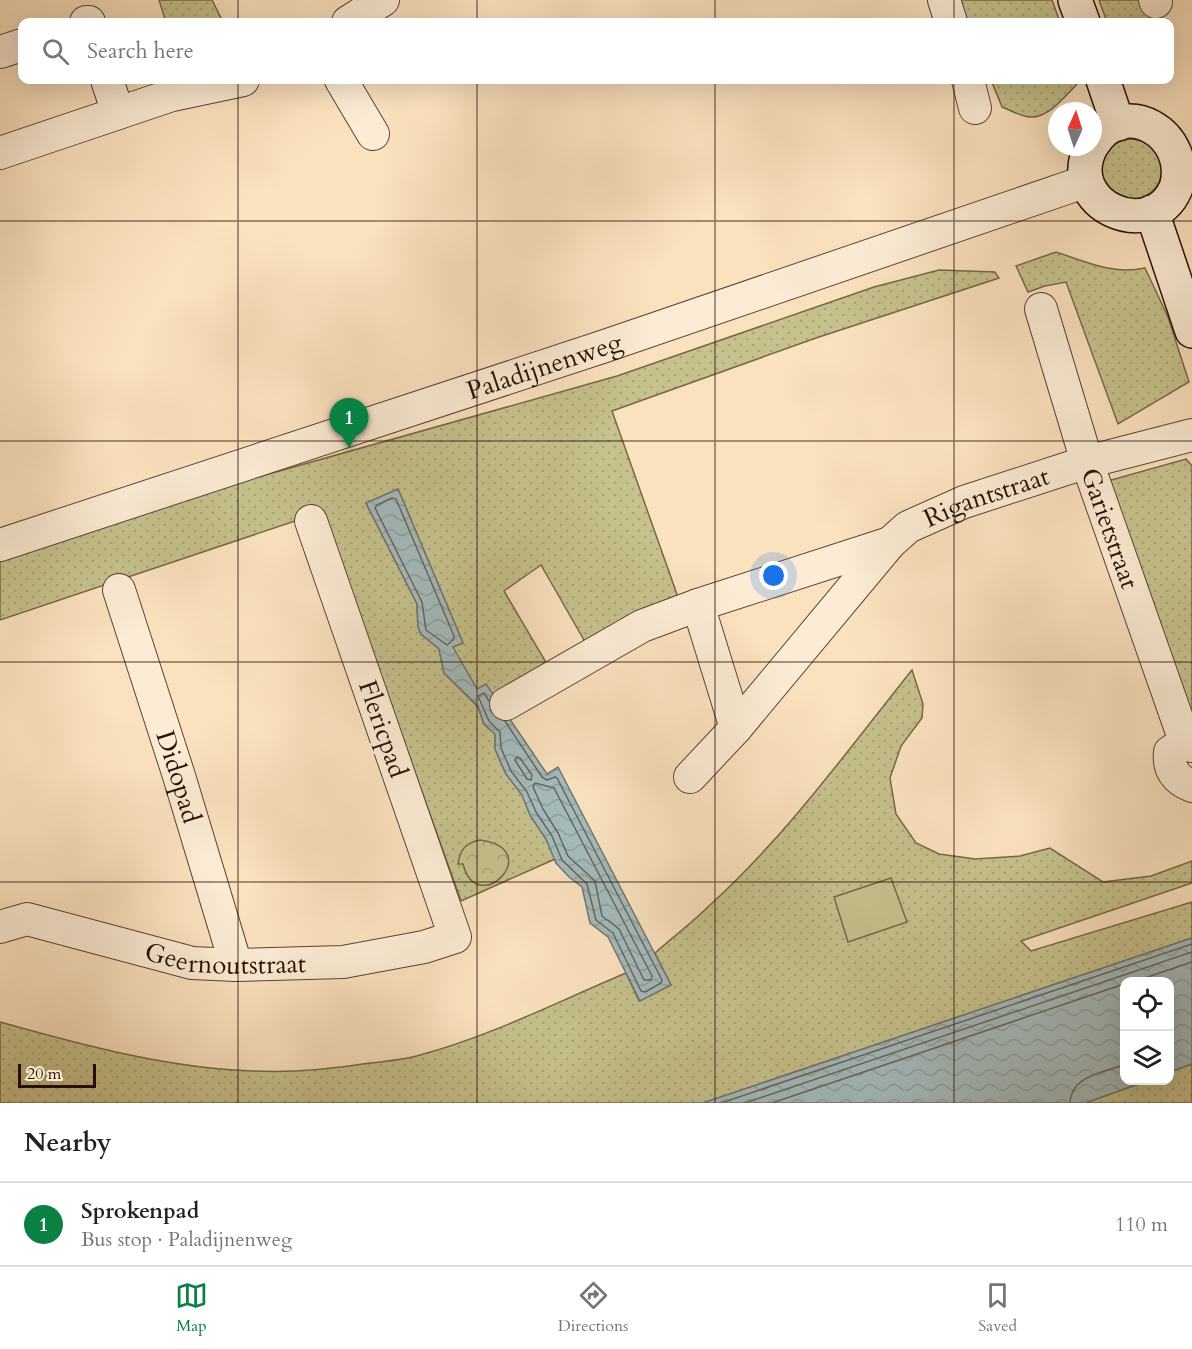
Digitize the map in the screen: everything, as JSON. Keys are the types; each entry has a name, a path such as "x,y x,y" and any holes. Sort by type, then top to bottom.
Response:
{"street":[{"path":"354,18 383,0"},
{"path":"944,0 950,18"},
{"path":"1075,0 1082,18"},
{"path":"0,52 18,46"},
{"path":"108,84 118,113"},
{"path":"0,153 172,95 224,84"},
{"path":"343,84 373,134"},
{"path":"1102,109 1103,84"},
{"path":"1091,156 1085,167 1087,182 1099,202 1119,214 1134,216 1152,212 1166,204 1176,189 1185,150 1161,130 1147,123 1133,121 1102,137"},
{"name":"Paladijnenweg","path":"0,545 613,344 1087,182"},
{"path":"1152,212 1192,331"},
{"name":"Garietstraat","path":"1041,309 1087,462 1189,745 1177,747 1170,752 1169,760 1172,770 1177,777 1192,786"},
{"name":"Rigantstraat","path":"690,777 736,728 890,543 908,527 964,502 1087,462 1192,435"},
{"name":"Flericpad","path":"311,521 455,937"},
{"name":"Rigantstraat","path":"506,704 642,626 698,605 890,543"},
{"name":"Didopad","path":"118,590 179,776 236,965"},
{"path":"698,605 736,728"},
{"name":"Geernoutstraat","path":"0,927 27,919 192,963 236,965 343,962 413,950 455,937"}],"green space":[{"path":"159,0 212,0 221,18 165,18"},
{"path":"959,0 1052,0 1059,18 966,18"},
{"path":"1099,0 1141,0 1151,10 1153,18 1106,18"},
{"path":"993,84 1077,84 1059,102 1048,102 1048,111 1044,114 1029,117 1002,107"},
{"path":"1126,139 1138,139 1149,144 1157,152 1162,169 1160,181 1149,194 1138,199 1126,199 1115,194 1107,186 1102,175 1102,163 1107,152 1115,144"},
{"path":"1056,252 1111,269 1145,268 1168,317 1189,382 1118,424 1066,282 1028,292 1016,266"},
{"path":"939,270 995,272 999,278 816,338 612,411 679,600 588,647 541,565 504,591 551,671 497,701 477,689 452,647 463,643 398,489 366,503 417,604 418,627 421,634 439,649 444,673 478,707 484,724 495,734 495,749 506,774 522,795 530,815 546,839 555,859 461,901 322,512 0,620 0,560 187,497 617,376 874,287"},
{"path":"1186,459 1192,466 1192,723 1104,482"},
{"path":"912,670 923,704 922,718 901,746 890,778 896,814 916,843 939,854 975,859 1020,856 1050,848 1103,882 1151,876 1192,861 1192,883 1021,941 1031,951 1192,902 1192,938 703,1103 0,1103 0,1022 93,1047 157,1060 221,1069 282,1071 341,1067 420,1055 498,1028 626,973 639,1001 671,985 655,953 703,911 765,850 816,792"},
{"path":"480,840 499,846 508,855 508,866 502,876 492,883 481,885 470,879 463,864 458,864 464,848"},
{"path":"891,878 907,922 848,942 834,897"},
{"path":"1192,1064 1192,1103 1085,1103 1136,1085 1174,1085 1174,1071"}],"water":[{"path":"398,489 463,643 453,647 477,689 486,684 547,774 558,767 671,985 640,1001 608,937 590,923 582,887 556,863 522,795 506,774 495,749 495,734 484,724 478,706 444,673 439,649 421,634 418,627 417,604 366,503"},
{"path":"1192,938 1192,1064 1174,1071 1174,977 1120,977 1120,1085 1136,1085 1085,1103 703,1103"}],"place":[{"name":"Sprokenpad","path":"349,448"}]}
